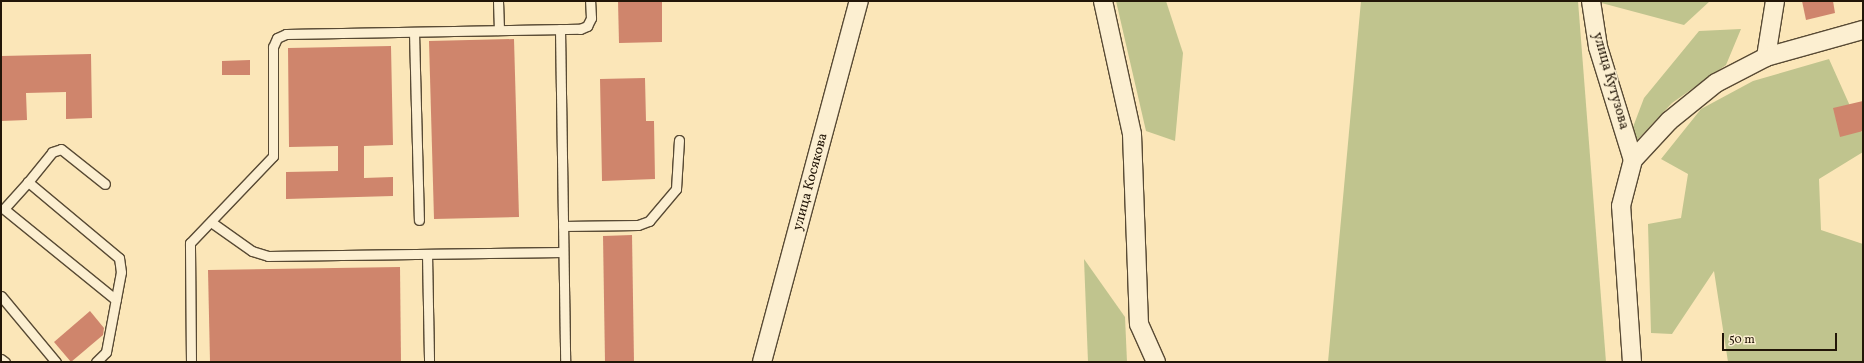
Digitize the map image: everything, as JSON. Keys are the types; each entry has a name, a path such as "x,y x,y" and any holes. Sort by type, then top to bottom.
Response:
{"street":[{"name":"улица Косякова","path":"762,362 859,1"},
{"path":"1103,1 1132,134 1139,324 1156,362"},
{"name":"улица Кутузова","path":"1592,1 1598,47 1633,160"},
{"path":"1766,57 1775,1"},
{"path":"1632,362 1622,206 1633,160 1670,121 1716,83 1766,57 1863,30"}],"lane":[{"path":"498,1 499,30"},
{"path":"191,362 190,243 274,156 273,47 277,38 286,34 580,29 587,26 591,18 590,1"},
{"path":"560,29 565,362"},
{"path":"414,32 419,220"},
{"path":"563,226 644,224 676,189 679,140"},
{"path":"105,184 61,149 52,152 2,211 116,300"},
{"path":"28,182 119,258 121,272 106,352 96,362"},
{"path":"210,222 252,251 268,256 563,252"},
{"path":"427,254 429,362"},
{"path":"1,296 56,362"},
{"path":"1,359 5,362"}],"green space":[{"path":"1116,1 1166,1 1183,53 1175,141 1146,131"},
{"path":"1361,1 1578,1 1606,362 1328,362"},
{"path":"1594,1 1710,1 1684,25"},
{"path":"1741,29 1726,65 1672,103 1622,156 1644,98 1699,31"},
{"path":"1829,59 1863,135 1863,152 1819,179 1821,230 1863,244 1863,362 1728,362 1714,271 1672,334 1651,333 1648,224 1681,218 1688,174 1661,159 1701,109 1753,81"},
{"path":"1084,259 1125,317 1127,362 1088,362"}],"building":[{"path":"618,1 662,1 662,42 619,43"},
{"path":"1802,1 1833,1 1835,13 1806,20"},
{"path":"514,39 519,217 434,219 429,41"},
{"path":"391,46 393,145 364,146 364,178 393,177 393,196 286,199 286,172 338,171 338,146 289,147 288,48"},
{"path":"91,54 92,118 66,119 66,92 26,93 27,120 1,121 1,56"},
{"path":"250,60 250,75 222,75 222,61"},
{"path":"645,78 646,121 654,121 655,179 602,181 600,79"},
{"path":"1863,101 1863,131 1840,137 1833,108"},
{"path":"632,235 634,362 605,362 603,236"},
{"path":"400,267 401,362 210,362 208,270"},
{"path":"90,311 104,328 103,335 71,362 54,342"}]}
